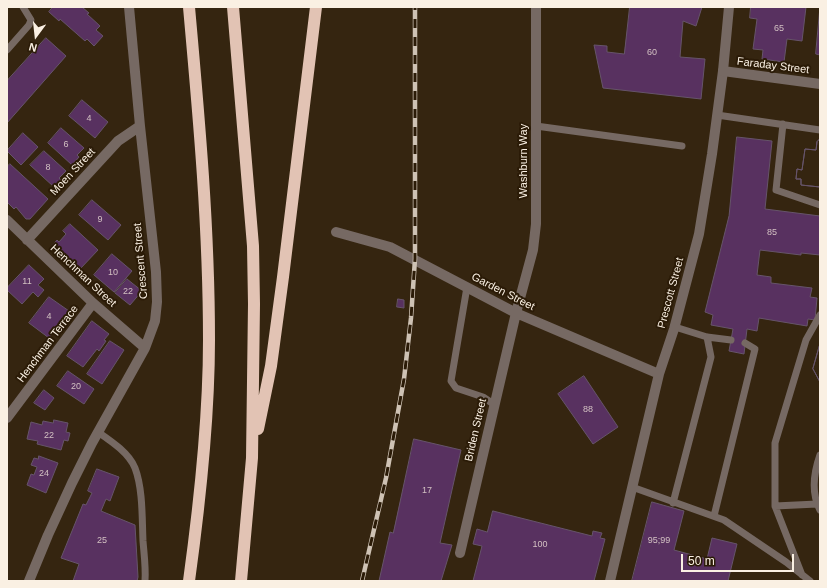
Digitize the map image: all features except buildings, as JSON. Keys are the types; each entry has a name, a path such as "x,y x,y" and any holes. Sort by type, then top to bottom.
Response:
{"highway":[{"path":"189,7 202,151 208,258 209,341 204,445 196,533 189,581"},
{"path":"233,7 253,246 254,304 252,458 241,581"},
{"path":"252,458 271,366 316,7"}],"street":[{"name":"Crescent Street","path":"29,581 48,534 98,432 145,348 153,326 157,302 156,272 129,7"},
{"name":"Washburn Way","path":"516,313 533,250 536,224 536,7"},
{"name":"Prescott Street","path":"610,581 659,374 675,327 699,234 723,71 729,7"},
{"name":"Faraday Street","path":"723,71 820,84"},
{"name":"Moen Street","path":"27,240 118,141 140,126"},
{"name":"Henchman Street","path":"7,220 94,303 145,348"},
{"name":"Garden Street","path":"336,232 390,247 516,313 659,374"},
{"name":"Henchman Terrace","path":"7,418 94,303"},
{"name":"Briden Street","path":"460,553 516,313"}],"lane":[{"path":"7,50 29,25 31,20 23,7"},
{"path":"717,115 820,130"},
{"path":"783,124 776,190 820,205"},
{"path":"536,126 682,146"},
{"path":"467,287 451,381 456,388 483,397 495,404"},
{"path":"802,575 775,506 775,443 806,340 820,315"},
{"path":"675,327 708,337 731,340"},
{"path":"673,502 711,356 708,337"},
{"path":"714,516 755,349 745,343"},
{"path":"98,432 114,442 123,451 134,467 138,480 141,505 146,581"},
{"path":"775,506 818,507 814,479 815,468 820,455"},
{"path":"632,487 724,520 786,562 810,581"}],"railway":[{"path":"362,581 386,478 404,379 411,318 415,259 415,7"}]}
